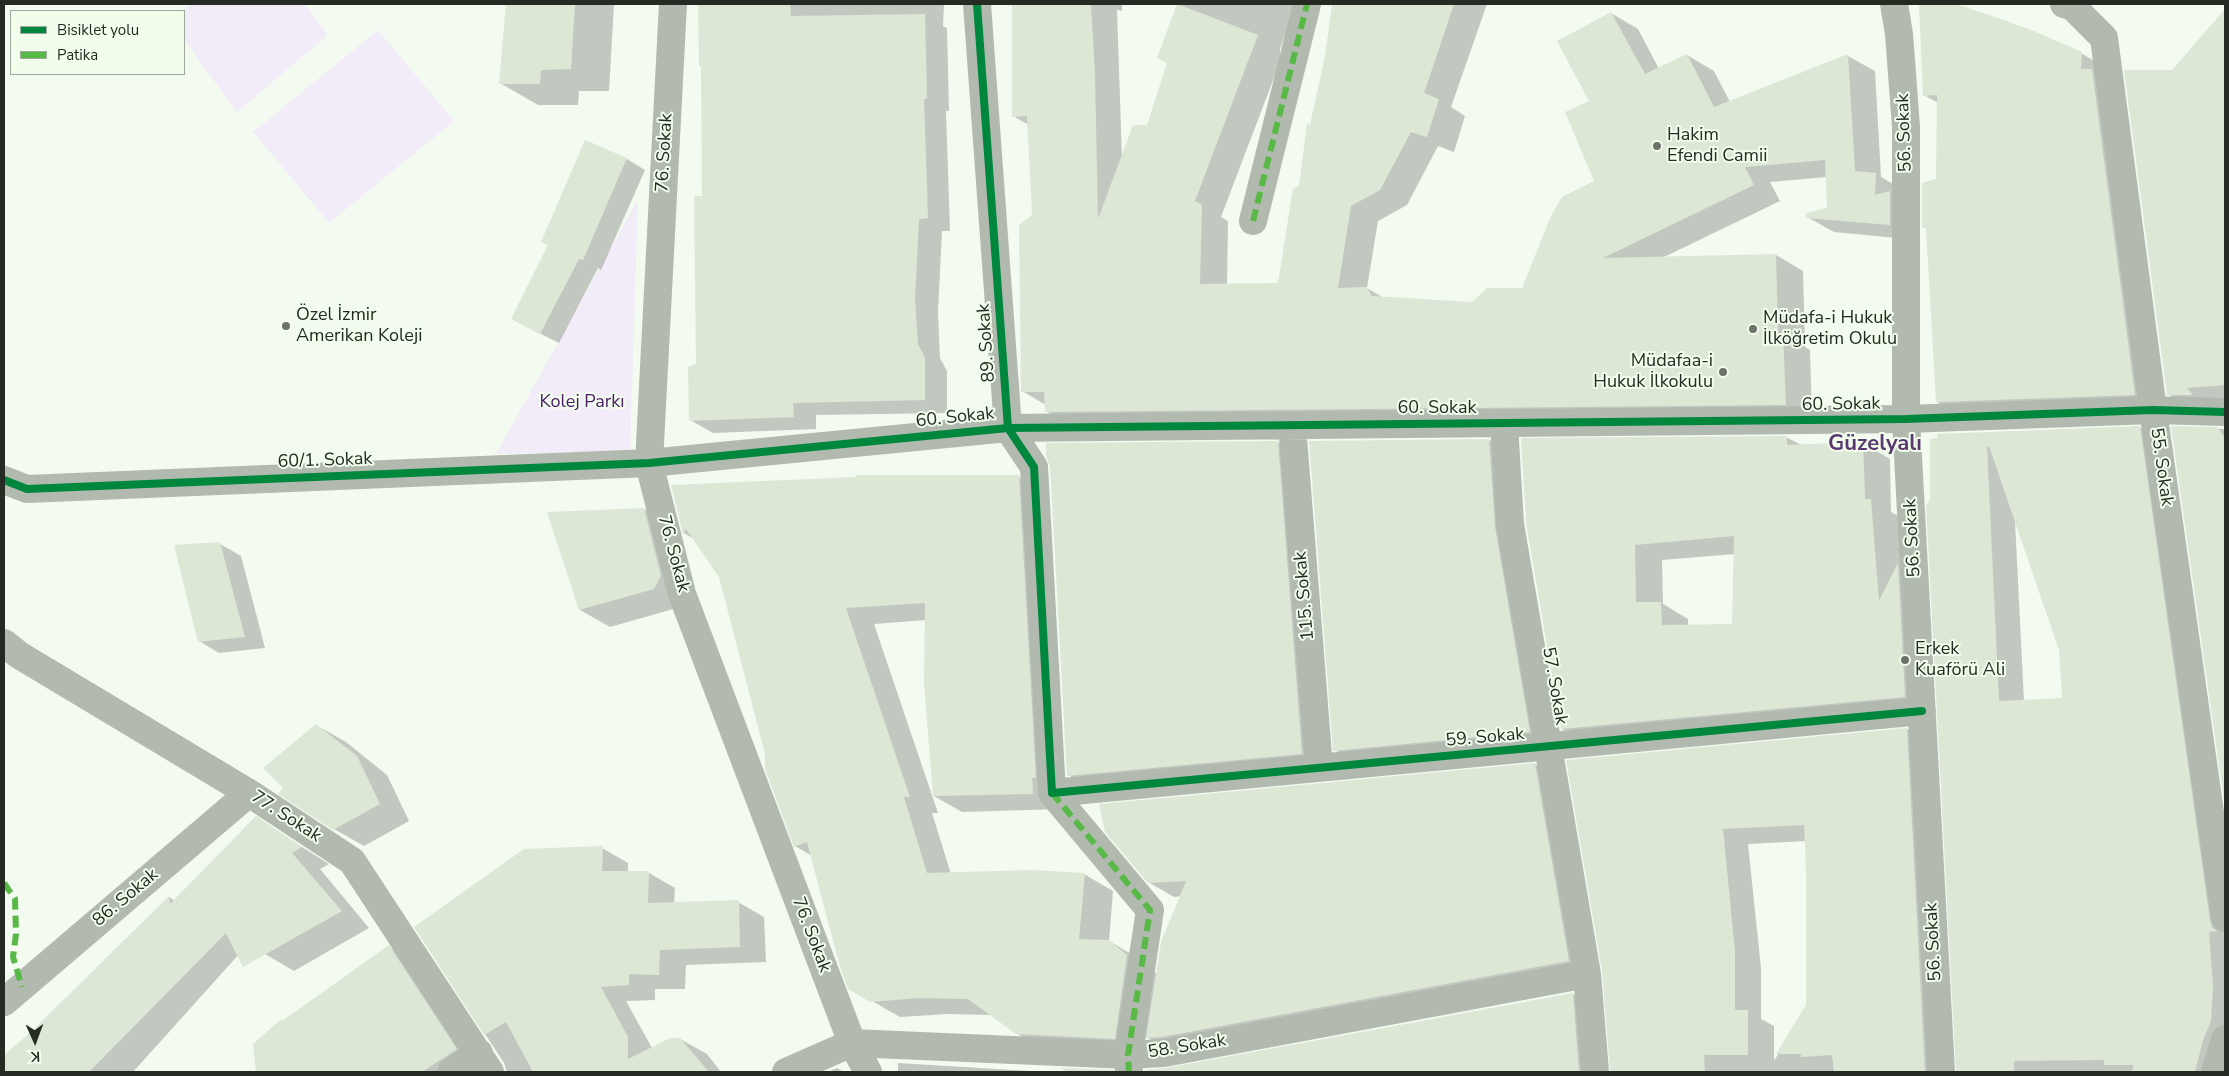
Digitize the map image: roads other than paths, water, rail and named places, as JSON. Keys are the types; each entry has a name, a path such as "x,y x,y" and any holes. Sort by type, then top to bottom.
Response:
{"street":[{"name":"76. Sokak","path":"673,4 650,463 682,594 852,1043 868,1072"},
{"name":"89. Sokak","path":"977,4 1008,428 1034,467 1052,793"},
{"path":"1253,221 1308,4"},
{"name":"56. Sokak","path":"1894,4 1899,34 1906,127 1906,419 1941,1072"},
{"name":"55. Sokak","path":"2064,4 2073,7 2104,38 2153,410 2225,918"},
{"name":"60. Sokak","path":"650,463 1008,428 1906,419 2153,410 2225,412"},
{"name":"57. Sokak","path":"1504,424 1510,524 1588,974 1595,1072"},
{"name":"115. Sokak","path":"1292,425 1319,768"},
{"name":"60/1. Sokak","path":"12,487 650,463"},
{"name":"77. Sokak","path":"4,643 19,655 249,793 352,861 485,1063"},
{"name":"59. Sokak","path":"1052,793 1922,711"},
{"name":"86. Sokak","path":"4,1002 249,793"},
{"path":"1052,793 1150,910 1129,1064"},
{"name":"58. Sokak","path":"786,1072 852,1043 1129,1064 1164,1053 1588,974"},
{"path":"2215,1072 2225,1039"},
{"path":"451,1072 485,1063"}],"place":[{"name":"Hakim Efendi Camii","path":"1657,146"},
{"name":"Özel İzmir Amerikan Koleji","path":"286,326"},
{"name":"Müdafa-i Hukuk İlköğretim Okulu","path":"1753,329"},
{"name":"Müdafaa-i Hukuk İlkokulu","path":"1723,372"},
{"name":"Erkek Kuaförü Ali","path":"1905,660"}],"district":[{"name":"Güzelyalı","path":"1875,445"}],"park label":[{"name":"Kolej Parkı","path":"582,403"}]}
